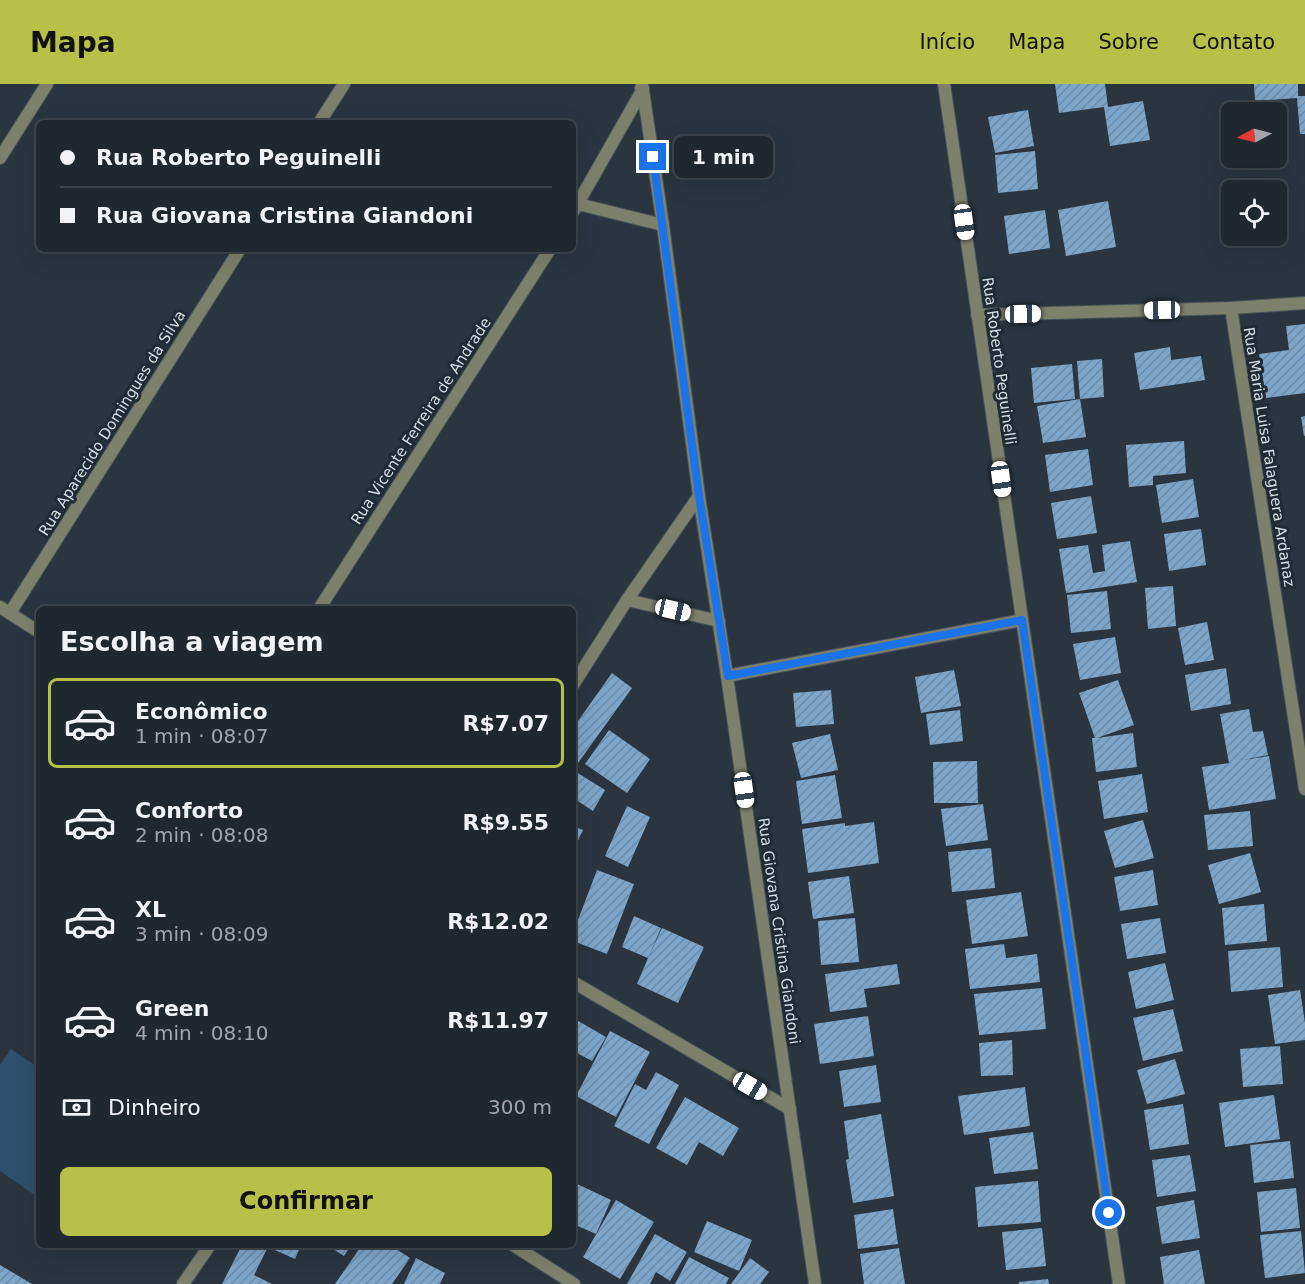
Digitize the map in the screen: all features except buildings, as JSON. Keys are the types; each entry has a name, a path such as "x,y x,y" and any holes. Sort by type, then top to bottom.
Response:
{"street":[{"path":"0,158 47,84"},
{"path":"321,120 344,84"},
{"name":"Rua Roberto Peguinelli","path":"944,84 1119,1284"},
{"path":"640,86 576,208 663,225"},
{"name":"Rua Giovana Cristina Giandoni","path":"640,86 663,225 699,496 728,676 815,1284"},
{"name":"Rua Aparecido Domingues da Silva","path":"5,610 238,252"},
{"name":"Rua Vicente Ferreira de Andrade","path":"321,606 547,252"},
{"path":"977,315 1231,308 1305,303"},
{"name":"Rua Maria Luisa Falaguera Ardanaz","path":"1231,308 1305,789"},
{"path":"576,680 627,600 699,496"},
{"path":"627,600 718,621"},
{"path":"5,610 36,630"},
{"path":"728,676 1022,620"},
{"path":"576,984 790,1108"},
{"path":"183,1284 208,1248"},
{"path":"518,1248 574,1284"}],"shaded area":[{"path":"11,1049 36,1066 36,1196 0,1171 0,1065"}],"route":[{"path":"653,157 699,496 728,676 1022,620 1109,1213"}]}
